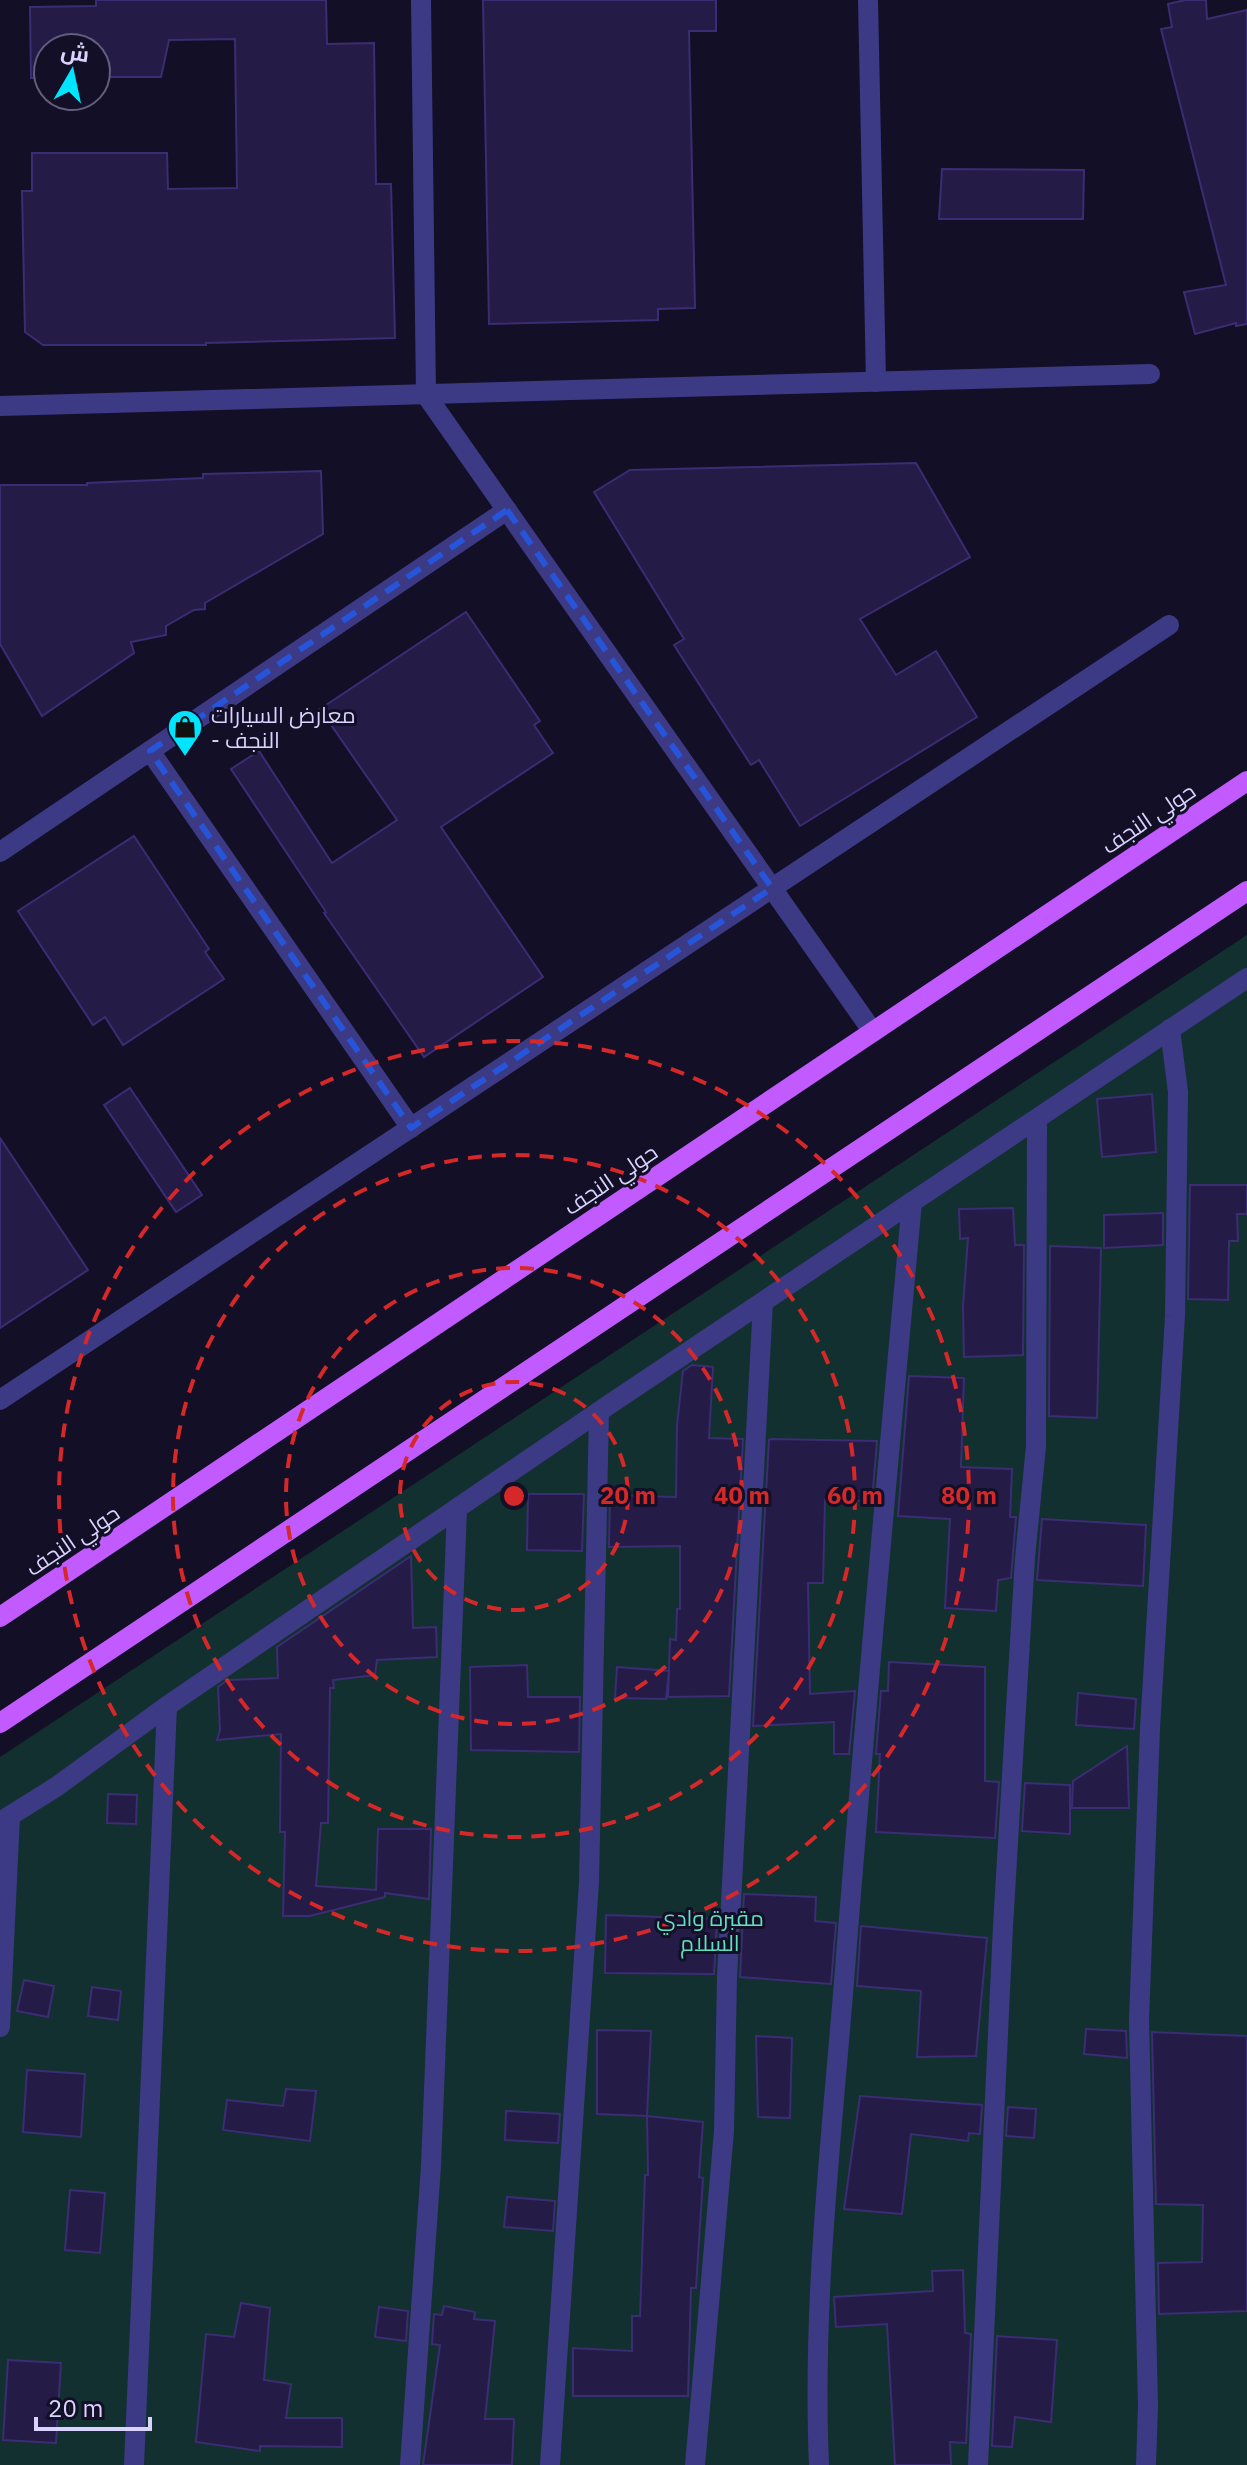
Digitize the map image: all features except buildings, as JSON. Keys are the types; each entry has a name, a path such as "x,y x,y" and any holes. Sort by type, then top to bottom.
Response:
{"main road":[{"name":"حولي النجف","path":"0,1617 1247,781"},
{"path":"0,1723 1247,891"}],"street":[{"path":"421,0 426,395 873,1032"},
{"path":"868,0 876,382"},
{"path":"0,406 1150,374"},
{"path":"0,852 507,510"},
{"path":"0,1400 1169,625"},
{"path":"150,751 411,1128"},
{"path":"0,2027 5,1819 56,1787 167,1706 599,1412 1247,978"},
{"path":"1146,2465 1148,2406 1139,2020 1150,1728 1175,1316 1178,1092 1170,1029"},
{"path":"978,2465 1003,1926 1025,1558 1036,1446 1037,1119"},
{"path":"819,2465 819,2294 864,1720 912,1202"},
{"path":"695,2465 724,2131 727,1977 763,1302"},
{"path":"550,2465 589,1882 599,1412"},
{"path":"410,2465 431,2166 457,1510"},
{"path":"134,2465 167,1706"}],"highlighted area":[{"path":"507,510 772,888 411,1128 150,751"}],"green space":[{"name":"مقبرة وادي السلام","path":"1247,935 1247,2465 0,2465 0,1757"}],"place":[{"name":"معارض السيارات - النجف","path":"185,758"}]}
